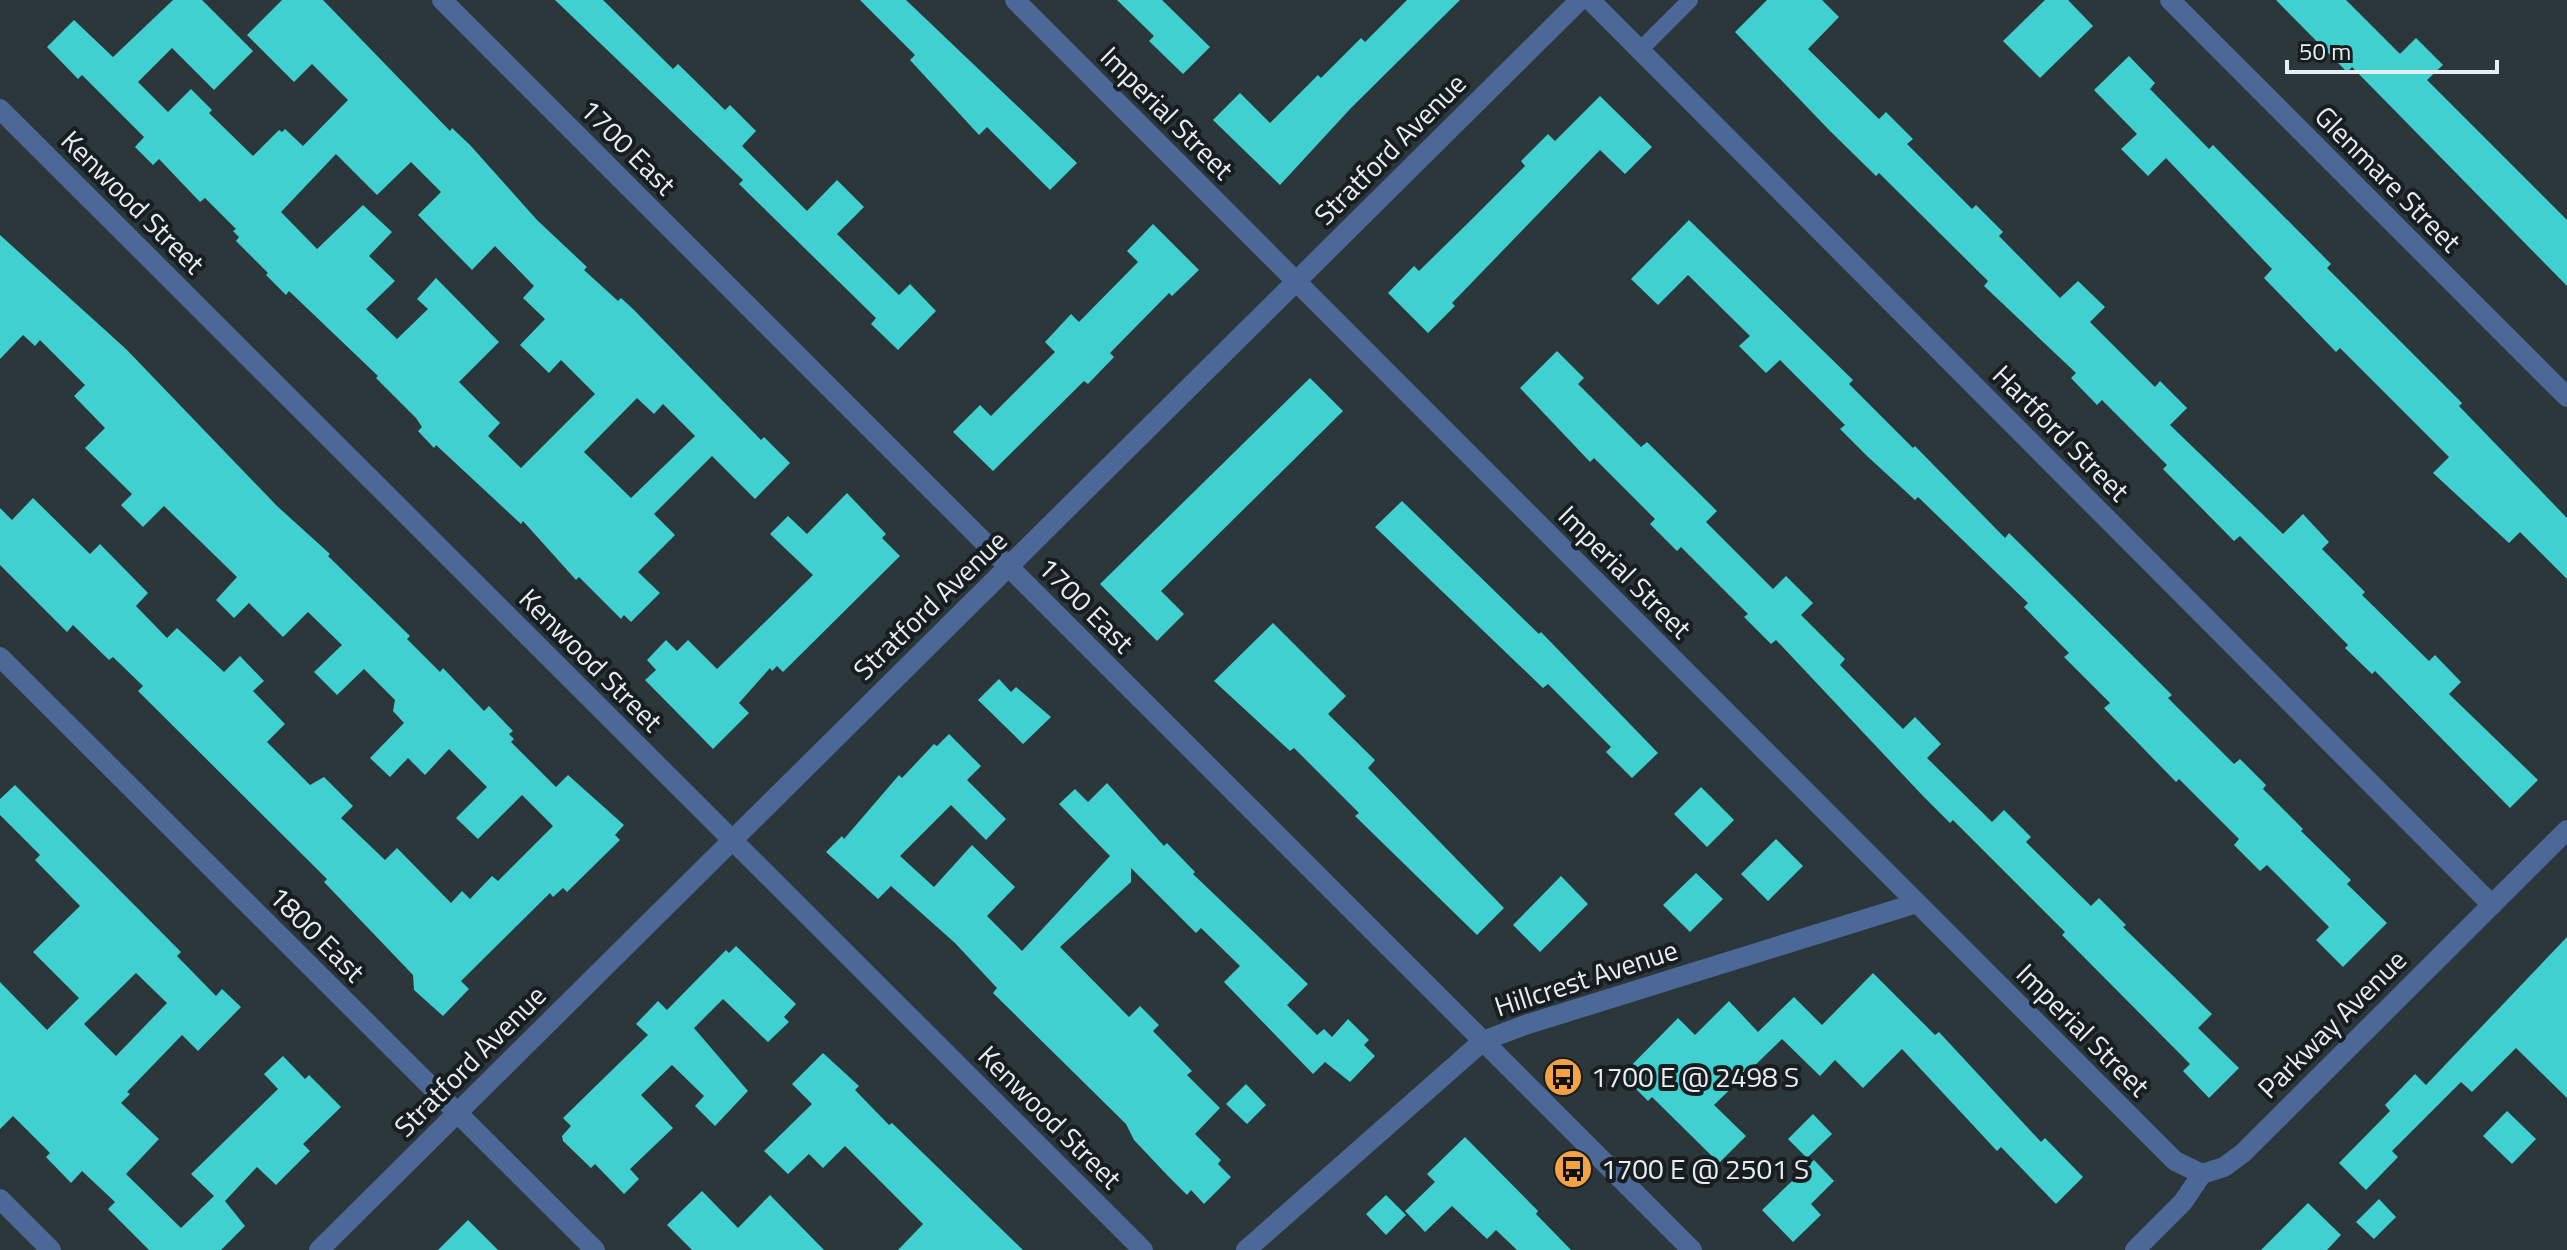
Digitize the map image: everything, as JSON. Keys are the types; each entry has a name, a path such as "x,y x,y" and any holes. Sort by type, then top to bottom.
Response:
{"street":[{"name":"1700 East","path":"442,0 1692,1250"},
{"name":"Imperial Street","path":"1015,0 2175,1161 2202,1174"},
{"name":"Stratford Avenue","path":"319,1250 1580,0"},
{"name":"Hartford Street","path":"1590,0 2492,905"},
{"name":"Glenmare Street","path":"2170,0 2567,397"},
{"name":"Kenwood Street","path":"0,109 1143,1250"},
{"name":"1800 East","path":"0,657 595,1250"},
{"name":"Parkway Avenue","path":"2135,1250 2183,1202 2202,1174 2224,1167 2243,1153 2567,830"},
{"name":"Hillcrest Avenue","path":"1246,1250 1483,1041 1540,1020 1917,903"},
{"path":"0,1199 51,1250"}],"lane":[{"path":"1640,50 1690,0"}],"building":[{"path":"173,0 202,0 253,51 214,90 172,48 138,82 168,112 191,89 212,110 209,113 253,156 279,130 282,132 285,129 303,146 348,100 312,64 294,82 247,35 282,0 323,0 450,131 452,128 470,145 537,220 587,267 584,270 618,301 621,298 633,309 761,440 764,437 790,463 755,499 712,456 654,514 675,535 638,572 660,593 631,622 624,615 621,619 579,577 576,580 523,521 521,524 436,445 434,448 418,431 422,427 416,418 376,378 378,376 289,291 286,295 266,275 268,273 236,241 239,237 233,231 236,229 205,198 200,202 159,159 153,165 135,147 144,137 82,75 78,79 47,47 74,20 113,57","holes":["336,154 377,195 411,162 441,192 418,215 472,270 495,246 534,286 523,298 545,319 520,345 549,373 561,360 595,394 521,468 488,436 500,423 459,382 499,342 436,278 417,299 428,309 397,339 366,309 395,281 369,256 392,232 363,205 317,249 281,212","637,398 654,414 663,404 695,436 631,498 584,452"]},
{"path":"555,0 603,0 673,69 678,64 725,110 730,105 756,131 742,146 807,211 837,180 864,207 837,234 899,295 910,284 936,311 898,350 871,324 876,318 739,184 743,180"},
{"path":"860,0 906,0 1077,163 1050,190 987,127 979,135 910,60 915,55"},
{"path":"1117,0 1162,0 1210,47 1183,74 1149,41 1154,36"},
{"path":"1407,0 1460,0 1351,108 1280,185 1213,120 1240,93 1270,123 1318,75 1321,78 1361,38 1365,42"},
{"path":"1767,0 1822,0 1839,17 1808,49 1879,119 1886,112 1913,139 1907,144 1972,209 1976,205 2003,232 1999,236 2060,298 2078,281 2105,307 2090,322 2155,387 2160,381 2187,408 2170,425 2283,534 2303,514 2329,542 2322,549 2365,592 2362,595 2429,661 2435,655 2461,682 2449,694 2538,780 2510,808 2375,671 2372,674 2345,648 2348,645 2240,536 2234,541 2163,469 2167,465 2102,400 2097,405 2071,378 2076,373 1984,286 1988,281 1879,173 1876,176 1830,131 1735,32"},
{"path":"2045,0 2068,0 2093,26 2040,78 2003,41"},
{"path":"2276,0 2346,0 2400,54 2416,38 2443,65 2427,80 2567,220 2567,286 2352,67 2347,72"},
{"path":"2129,56 2155,83 2150,89 2209,149 2213,145 2331,264 2327,268 2462,403 2459,406 2567,518 2567,579 2520,532 2509,543 2433,473 2449,457 2340,348 2336,352 2264,278 2272,269 2166,158 2148,176 2121,149 2137,134 2094,90"},
{"path":"1600,96 1652,147 1625,174 1600,150 1452,303 1455,306 1428,333 1388,293 1414,266 1419,271 1468,223 1525,166 1521,161 1548,134 1555,141"},
{"path":"1689,220 1853,380 1849,384 1913,448 1915,446 2005,538 2009,533 2145,668 2172,695 2168,698 2234,764 2240,759 2266,785 2263,789 2303,829 2301,831 2351,880 2347,884 2387,923 2343,967 2316,940 2329,927 2267,865 2260,871 2234,845 2239,839 2179,779 2176,782 2104,708 2110,703 2064,657 2069,653 2024,607 2028,603 1918,497 1915,500 1867,456 1840,429 1845,425 1780,360 1766,373 1739,346 1750,336 1688,275 1658,305 1631,279"},
{"path":"1153,224 1199,270 1172,296 1169,293 1110,353 1114,357 1088,384 1084,381 993,471 953,432 980,405 991,416 1055,352 1045,342 1071,314 1079,322 1138,262 1127,251"},
{"path":"0,235 126,349 277,506 330,554 328,556 410,636 407,639 440,672 443,668 484,711 489,706 513,731 509,734 514,739 511,742 556,787 568,775 624,825 615,835 620,840 567,892 563,888 553,897 550,893 461,981 469,989 443,1016 414,990 413,975 324,882 327,879 138,691 143,686 113,657 109,660 73,625 67,632 0,565 0,508 12,520 33,498 90,554 100,544 148,593 136,606 167,638 177,628 224,672 240,656 264,681 253,691 285,724 267,742 310,785 324,777 353,806 341,818 385,860 397,848 451,903 462,891 470,899 492,876 498,881 553,826 522,795 478,839 456,818 487,787 449,749 425,775 408,758 390,777 370,758 404,723 393,711 395,700 364,669 337,695 314,672 342,645 308,612 283,637 249,603 234,618 216,600 237,577 164,506 143,527 121,505 132,494 85,448 105,428 74,396 85,385 40,340 35,346 23,335 0,359"},
{"path":"1557,351 1584,378 1578,384 1641,447 1647,442 1717,511 1706,522 1773,589 1786,576 1813,603 1801,615 1845,659 1840,665 1903,729 1915,717 1941,744 1927,758 1992,822 2004,810 2031,837 2026,842 2091,906 2099,898 2126,925 2123,927 2212,1014 2198,1028 2239,1068 2209,1098 2183,1071 2190,1064 2062,935 2065,932 1953,820 1950,823 1923,796 1776,640 1771,644 1744,617 1748,614 1681,547 1677,551 1650,524 1655,519 1594,458 1590,462 1520,388"},
{"path":"1310,378 1343,411 1161,591 1184,614 1157,641 1100,584"},
{"path":"847,493 886,534 882,538 900,556 783,672 777,666 772,671 770,668 739,703 749,713 713,749 645,680 656,670 647,660 666,640 677,651 688,640 717,669 813,575 770,534 788,516 807,534"},
{"path":"1402,501 1539,634 1541,632 1658,753 1632,778 1606,752 1611,747 1548,684 1543,688 1375,527"},
{"path":"1273,623 1346,696 1328,714 1375,760 1368,768 1504,908 1477,935 1355,816 1359,813 1294,748 1290,751 1214,681"},
{"path":"999,679 1011,692 1016,687 1051,717 1023,744 978,700"},
{"path":"949,734 981,766 967,780 1006,819 986,840 951,805 900,856 934,887 972,845 1015,887 987,916 1022,951 1110,856 1059,804 1075,789 1088,802 1107,783 1164,846 1167,843 1195,872 1193,874 1308,984 1287,1005 1317,1035 1324,1029 1332,1037 1348,1019 1369,1040 1364,1045 1375,1056 1350,1082 1325,1062 1313,1074 1224,982 1240,966 1201,928 1196,933 1131,868 1131,882 1060,947 1129,1017 1140,1006 1159,1025 1153,1031 1192,1071 1187,1075 1220,1108 1195,1134 1221,1160 1218,1164 1231,1177 1204,1204 1191,1190 1187,1195 1168,1176 1134,1140 1126,1124 993,993 997,988 955,943 891,886 878,899 826,852 842,836 844,839 899,775 902,778 934,744 937,746"},
{"path":"15,785 181,952 177,956 216,996 222,989 241,1007 198,1051 182,1035 127,1092 130,1094 121,1103 159,1139 126,1174 181,1228 214,1196 191,1174 278,1089 264,1074 283,1056 305,1079 309,1075 341,1107 303,1144 310,1151 276,1185 257,1167 225,1201 245,1226 221,1250 149,1250 108,1209 115,1202 82,1171 71,1183 46,1157 50,1153 13,1116 0,1129 0,982 47,1030 79,998 33,952 80,906 35,860 40,855 0,815 0,799","holes":["136,973 167,1003 116,1056 84,1024"]},
{"path":"1701,787 1734,820 1707,847 1674,814"},
{"path":"1776,839 1803,866 1768,901 1741,874"},
{"path":"1696,873 1723,899 1690,932 1663,905"},
{"path":"1561,876 1588,904 1540,952 1513,925"},
{"path":"2567,937 2567,1098 2516,1048 2472,1092 2461,1082 2392,1151 2398,1157 2366,1190 2339,1163 2390,1111 2385,1105 2415,1074 2426,1085"},
{"path":"736,946 796,1004 784,1017 789,1022 768,1042 723,999 694,1028 748,1091 715,1126 695,1106 704,1096 672,1065 641,1095 673,1128 630,1169 639,1179 624,1194 595,1164 591,1168 563,1141 562,1136 571,1126 563,1118 648,1035 636,1024 658,1001 667,1010 726,950 729,953"},
{"path":"1873,973 1935,1035 1939,1032 2041,1142 2045,1138 2083,1177 2056,1204 2001,1147 1997,1151 1902,1049 1863,1088 1835,1060 1820,1076 1782,1039 1714,1105 1746,1136 1719,1163 1652,1097 1648,1101 1622,1075 1678,1018 1695,1035 1729,1001 1758,1032 1794,997 1822,1025"},
{"path":"823,1053 859,1086 855,1090 889,1125 892,1123 1023,1250 898,1250 923,1224 845,1146 823,1168 809,1154 788,1174 764,1151 812,1104 792,1084"},
{"path":"1246,1084 1266,1105 1247,1124 1226,1104"},
{"path":"2507,1111 2536,1139 2512,1164 2483,1136"},
{"path":"1813,1114 1832,1134 1807,1158 1788,1139"},
{"path":"1465,1137 1538,1211 1536,1214 1571,1250 1517,1250 1496,1230 1487,1239 1452,1206 1425,1232 1405,1211 1435,1182 1427,1174"},
{"path":"1814,1160 1834,1181 1811,1204 1821,1215 1793,1242 1762,1210"},
{"path":"702,1191 738,1228 770,1195 824,1250 692,1250 667,1225"},
{"path":"1386,1195 1406,1215 1386,1235 1366,1214"},
{"path":"2379,1199 2396,1217 2374,1239 2356,1222"},
{"path":"2308,1203 2341,1235 2327,1250 2261,1250"},
{"path":"468,1220 498,1250 438,1250"}],"place":[{"name":"1700 E @ 2498 S","path":"1563,1077"},
{"name":"1700 E @ 2501 S","path":"1573,1169"}]}
